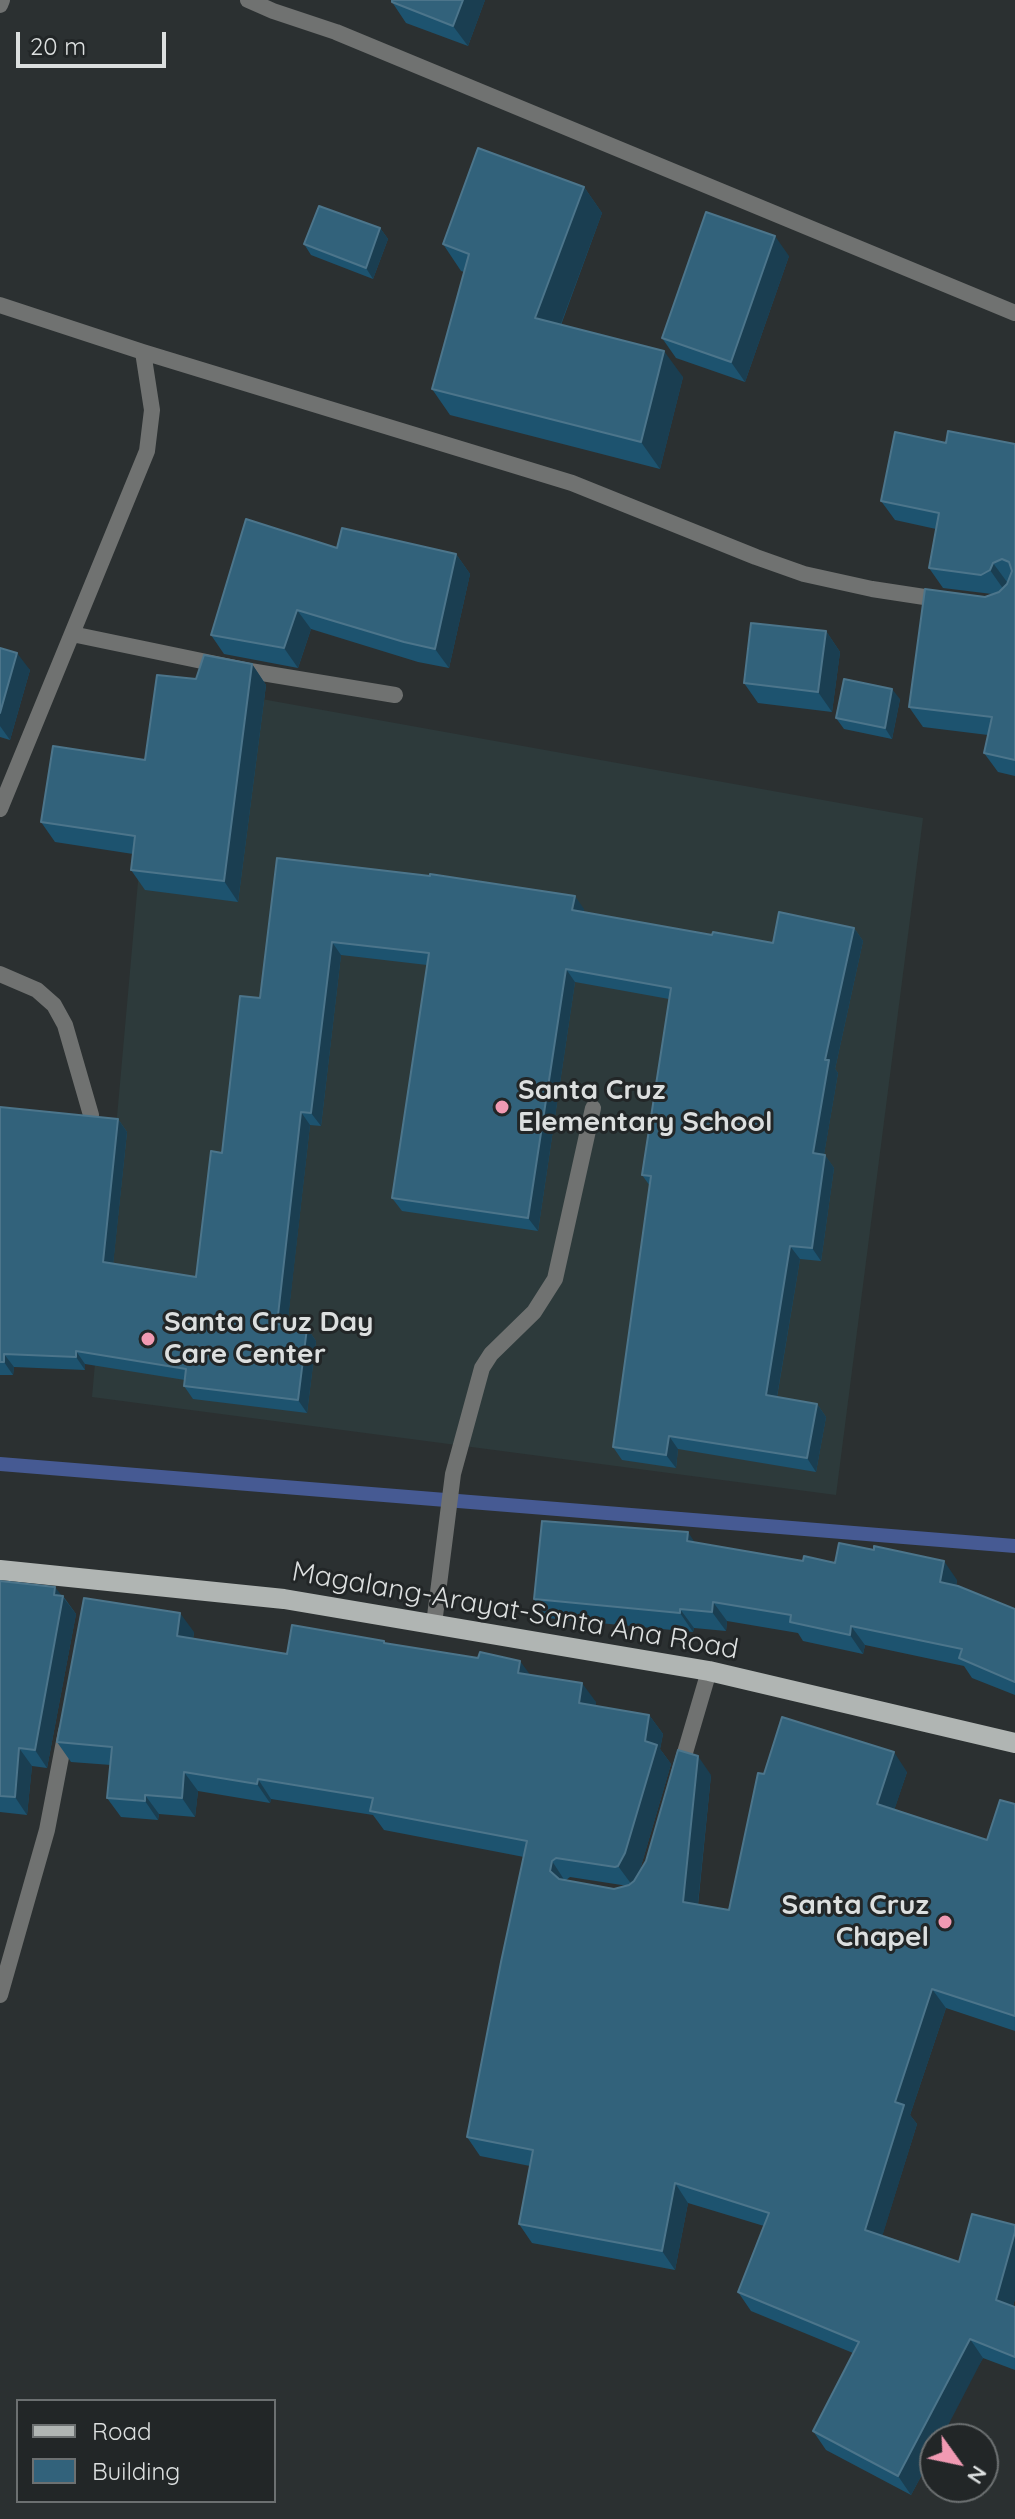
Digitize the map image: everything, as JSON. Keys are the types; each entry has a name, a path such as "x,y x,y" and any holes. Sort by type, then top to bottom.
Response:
{"main road":[{"name":"Magalang-Arayat-Santa Ana Road","path":"0,1570 92,1588 284,1599 434,1624 709,1671 1015,1743"}],"street":[{"path":"248,0 336,32 1015,313"},
{"path":"0,305 572,483 804,574 872,589 955,601"},
{"path":"0,809 147,451 152,410 143,352"},
{"path":"72,634 250,671 395,695"},
{"path":"0,974 37,990 54,1005 65,1025 91,1115"},
{"path":"434,1624 453,1474 482,1368 491,1354 534,1312 555,1279 593,1108"},
{"path":"675,1789 709,1671"},
{"path":"0,1995 47,1830 68,1721"}],"shaded area":[{"name":"Santa Cruz Elementary School","path":"156,680 923,818 836,1495 92,1397"}],"building":[{"path":"392,0 463,0 453,26"},
{"path":"478,148 584,187 535,318 664,351 641,442 432,389 469,254 443,244"},
{"path":"319,206 380,228 366,268 304,244"},
{"path":"706,212 775,236 731,362 662,338"},
{"path":"948,431 1015,444 1015,760 984,753 992,717 909,707 925,589 985,597 999,592 1007,584 1012,571 1009,562 1002,559 981,575 929,568 939,513 881,501 895,432 946,443"},
{"path":"246,519 337,548 342,528 456,554 435,649 297,610 284,648 211,635"},
{"path":"751,623 826,631 818,692 744,683"},
{"path":"0,648 17,653 0,713"},
{"path":"204,655 252,664 224,881 131,870 135,836 41,822 53,746 145,760 157,675 196,679"},
{"path":"844,679 892,689 885,728 836,718"},
{"path":"277,858 430,874 575,896 572,910 773,943 779,912 854,928 825,1060 829,1060 813,1153 825,1155 812,1248 790,1246 766,1395 817,1404 807,1458 669,1436 666,1455 613,1447 651,1176 642,1175 671,988 566,969 528,1218 392,1198 429,953 332,942 311,1113 301,1112 277,1324 307,1328 298,1400 184,1386 186,1369 76,1351 76,1357 4,1354 4,1362 0,1362 0,1107 118,1119 103,1262 196,1277 211,1151 222,1153 240,996 260,998"},
{"path":"542,1521 688,1532 687,1541 803,1561 804,1556 835,1563 839,1543 874,1550 874,1546 944,1561 940,1582 1015,1609 1015,1682 959,1658 962,1649 851,1626 850,1635 790,1622 791,1615 713,1602 712,1612 680,1609 680,1613 534,1599"},
{"path":"0,1581 55,1587 54,1595 63,1596 35,1750 19,1748 15,1797 0,1796"},
{"path":"84,1598 180,1613 177,1636 287,1654 292,1625 478,1658 480,1652 520,1661 518,1673 582,1683 579,1703 649,1715 645,1741 657,1745 625,1853 618,1866 556,1858 550,1871 559,1879 614,1889 634,1881 646,1861 678,1750 698,1756 683,1902 729,1910 758,1773 764,1774 782,1717 894,1752 877,1804 987,1840 1000,1800 1015,1804 1015,2016 932,1989 895,2102 904,2105 865,2230 959,2262 972,2214 1015,2225 996,2300 1015,2307 1015,2357 970,2339 926,2423 919,2423 919,2436 898,2476 813,2431 859,2342 738,2292 769,2213 675,2183 662,2251 519,2224 533,2150 467,2137 527,1841 370,1811 373,1798 258,1779 257,1784 184,1772 182,1798 145,1795 145,1801 107,1798 112,1747 57,1742"}],"waterway":[{"path":"0,1464 1015,1546"}],"place":[{"name":"Santa Cruz Elementary School","path":"502,1107"},
{"name":"Santa Cruz Day Care Center","path":"148,1339"},
{"name":"Santa Cruz Chapel","path":"945,1922"}]}
